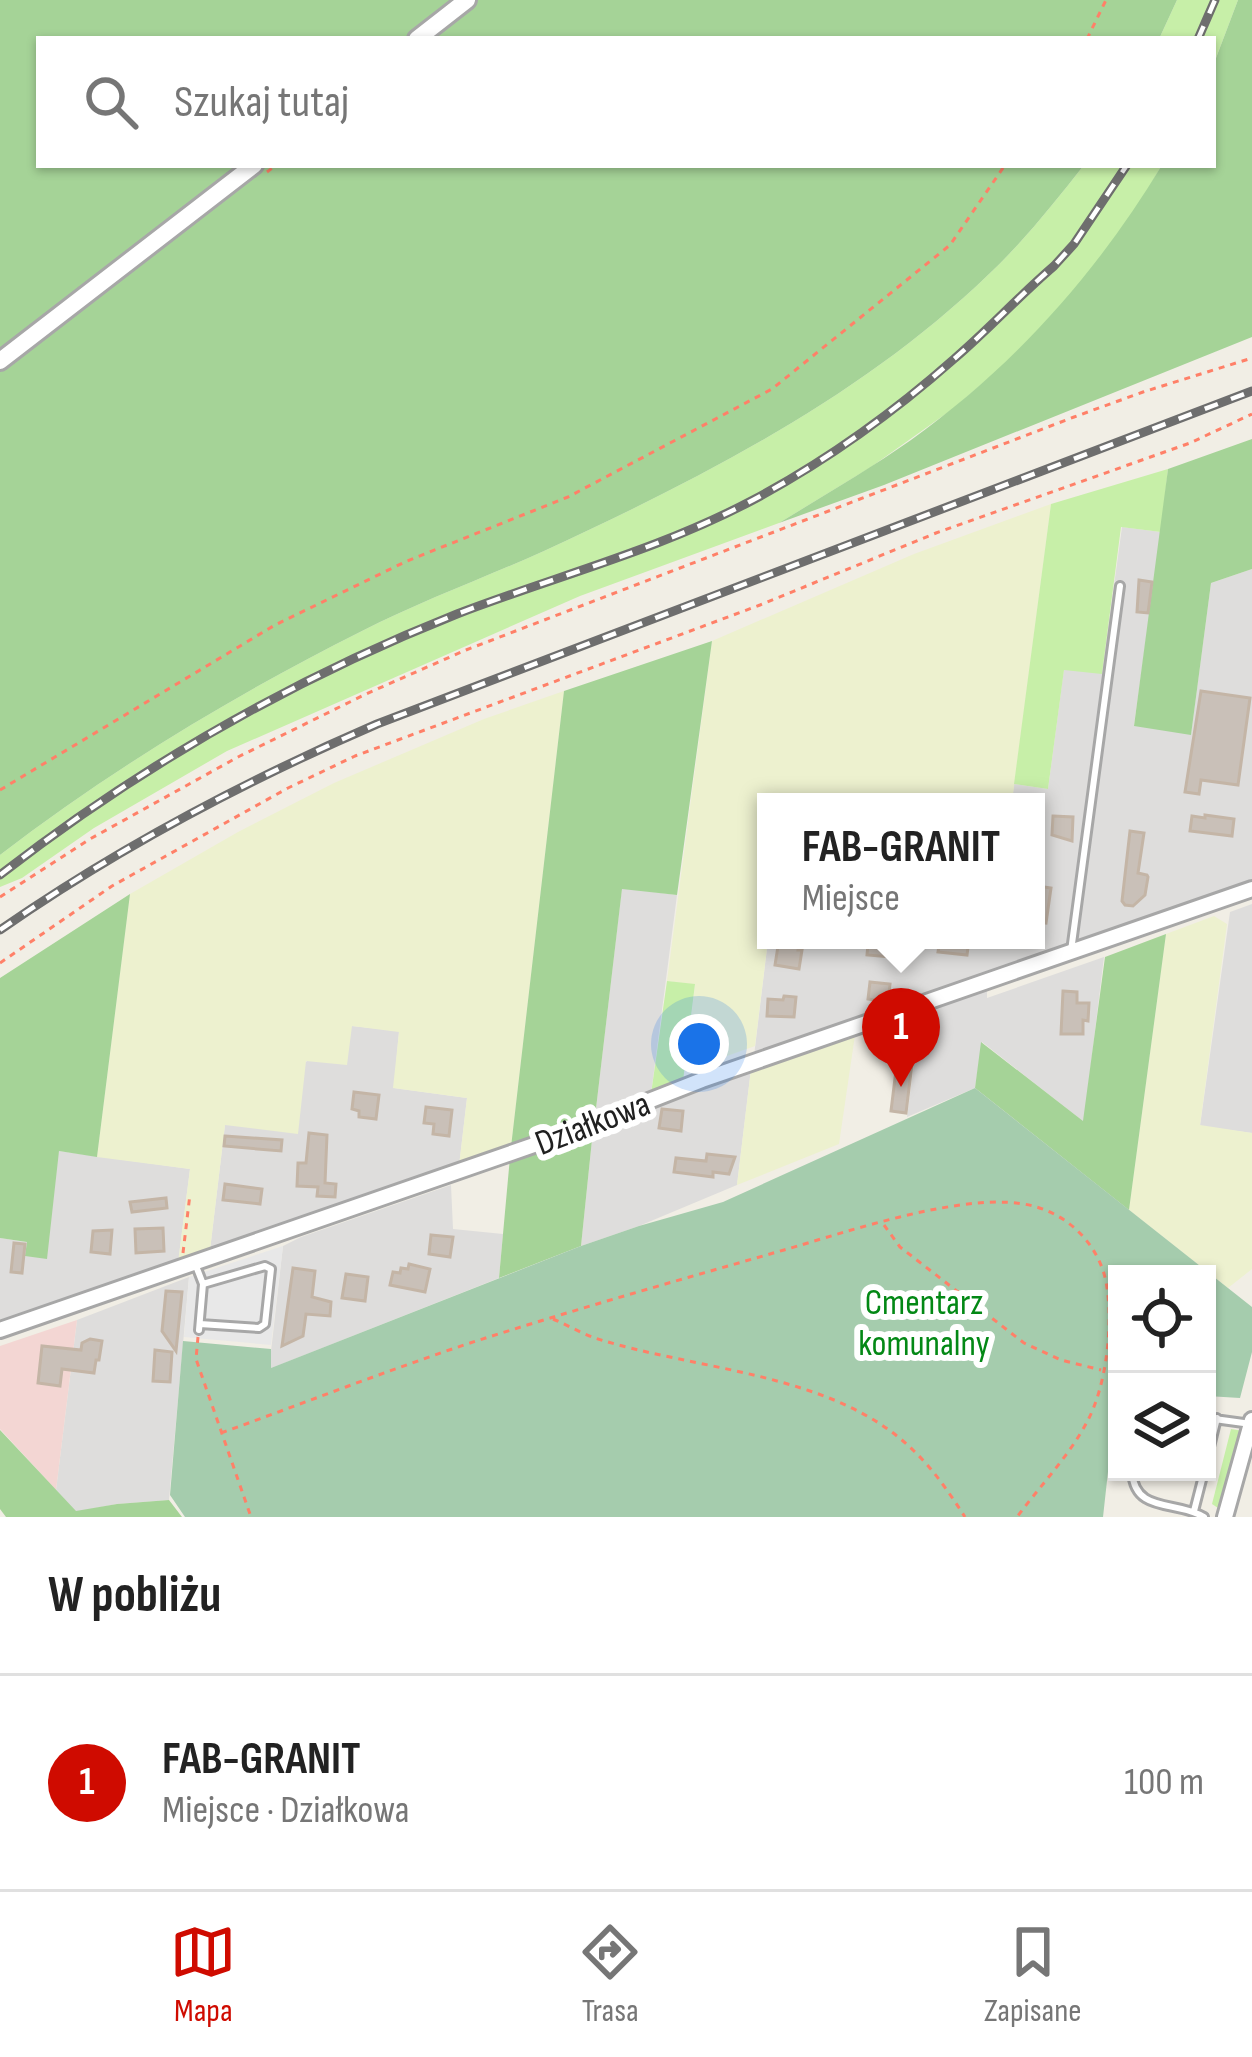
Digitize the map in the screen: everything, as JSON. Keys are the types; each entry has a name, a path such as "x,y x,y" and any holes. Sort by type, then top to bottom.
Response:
{"street":[{"path":"421,36 467,0"},
{"path":"0,361 250,168"},
{"name":"Działkowa","path":"0,1330 1252,889"},
{"path":"1225,1517 1251,1422"}],"lane":[{"path":"1070,952 1120,586"},
{"path":"188,1264 203,1284 200,1327 259,1328 265,1324 271,1269 265,1266 203,1284"},
{"path":"1216,1418 1251,1422"},
{"path":"1132,1481 1139,1495 1153,1503 1204,1517"},
{"path":"1194,1511 1202,1481"}],"path":[{"path":"1088,36 1106,0"},
{"path":"0,790 274,625 407,561 568,497 772,388 950,245 1003,168"},
{"path":"0,897 90,838 238,757 466,650 1074,417 1252,358"},
{"path":"0,963 112,886 355,756 760,605 936,533 1190,442 1252,414"},
{"path":"188,1264 190,1194"},
{"path":"221,1432 468,1344 882,1222 972,1204 1030,1205 1069,1224 1098,1256 1110,1304 1109,1334 1090,1418 1017,1517"},
{"path":"882,1222 899,1246 1024,1343 1061,1360 1102,1370"},
{"path":"553,1318 593,1337 725,1369 856,1409 915,1452 964,1517"},
{"path":"200,1327 196,1359 250,1517"}],"shaded area":[{"path":"1122,527 1161,532 1134,725 1191,734 1211,583 1252,569 1252,881 754,1056 767,949 1045,949 1045,793 1013,793 1014,784 1048,789 1064,669 1102,673"},
{"path":"622,888 677,895 651,1094 595,1117"},
{"path":"1252,904 1252,1133 1200,1126 1230,912"},
{"path":"1104,957 1084,1122 982,1042 975,1088 907,1117 921,1010 987,987 987,998"},
{"path":"352,1026 399,1031 394,1088 467,1098 459,1166 210,1250 225,1125"},
{"path":"751,1069 737,1185 581,1246 593,1130"},
{"path":"59,1151 190,1169 178,1263 0,1326 0,1238 27,1242"},
{"path":"451,1185 453,1229 503,1234 499,1278 269,1369 283,1246"},
{"path":"283,1246 271,1345 184,1337 189,1277"},
{"path":"189,1277 169,1500 76,1512 56,1490 77,1320"},
{"path":"77,1320 56,1490 0,1429 0,1346"}],"green space":[{"path":"0,0 1177,0 1160,36 36,36 36,168 1082,168 989,274 940,318 834,396 662,494 384,620 268,680 131,763 0,855"},
{"path":"1177,0 1238,0 1216,58 1216,36 1160,36"},
{"path":"1238,0 1252,0 1252,337 779,523 911,440 985,381 1081,280 1160,168 1216,168 1216,58"},
{"path":"1082,168 1160,168 1090,272 1045,324 954,408 871,467 779,523 580,596 227,751 0,887 0,855 131,763 315,655 662,494 778,431 889,358 940,318 1027,235"},
{"path":"1252,439 1252,569 1211,583 1191,735 1134,726 1168,469"},
{"path":"1168,469 1161,532 1121,527 1102,674 1064,670 1048,789 1014,784 1051,504"},
{"path":"1051,504 1013,793 757,793 757,949 767,949 755,1046 685,1071 695,985 667,981 712,641 914,554"},
{"path":"712,641 677,895 622,889 595,1117 511,1147 564,691"},
{"path":"564,691 511,1147 459,1166 467,1098 393,1088 399,1032 352,1026 347,1065 306,1061 298,1134 225,1125 210,1250 178,1263 190,1169 97,1157 130,894 334,783 484,719"},
{"path":"130,894 97,1157 59,1151 47,1259 25,1256 27,1242 0,1238 0,978"},
{"path":"1214,916 1227,924 1200,1125 1252,1133 1252,1269 1228,1288 1216,1279 1216,1265 1199,1265 1129,1210 1166,934"},
{"path":"1166,934 1129,1210 975,1088 981,1042 1083,1121 1105,957"},
{"path":"667,981 695,984 683,1081 651,1094"},
{"path":"855,1035 839,1144 737,1185 751,1069"},
{"name":"Cmentarz komunalny","path":"975,1088 1199,1265 1108,1265 1108,1472 1103,1517 185,1517 170,1495 183,1341 271,1349 271,1368 581,1246 723,1202"},
{"path":"593,1130 581,1246 499,1278 510,1157"},
{"name":"Cmentarz komunalny","path":"1216,1279 1252,1307 1252,1352 1240,1398 1216,1397"},
{"path":"1231,1429 1243,1431 1223,1505 1218,1508 1212,1504"},
{"path":"0,1430 76,1511 169,1500 182,1517 6,1517 0,1509"}],"building":[{"path":"1139,580 1152,582 1148,613 1137,612"},
{"path":"1201,691 1250,698 1238,785 1201,780 1199,794 1185,792"},
{"path":"1053,816 1073,817 1072,841 1052,835"},
{"path":"1192,816 1234,819 1232,836 1190,831"},
{"path":"1130,831 1144,833 1138,873 1148,877 1145,895 1133,906 1122,901"},
{"path":"1045,887 1051,888 1045,923"},
{"path":"778,949 802,950 799,969 775,965"},
{"path":"868,949 891,949 890,957 867,955"},
{"path":"938,949 968,949 967,955"},
{"path":"870,982 890,984 888,1002 868,999"},
{"path":"1063,991 1077,992 1077,1003 1089,1003 1083,1034 1061,1034"},
{"path":"784,996 796,997 794,1017 767,1016 768,999 783,1000"},
{"path":"897,1062 912,1064 906,1113 891,1111"},
{"path":"354,1092 379,1095 376,1119 359,1117 359,1111 352,1109"},
{"path":"426,1107 452,1110 449,1136 433,1134 434,1124 424,1123"},
{"path":"662,1109 683,1111 681,1131 659,1128"},
{"path":"309,1133 327,1135 325,1183 336,1184 335,1197 317,1196 318,1187 297,1186 298,1163 306,1163"},
{"path":"225,1136 282,1140 281,1151 224,1146"},
{"path":"707,1154 735,1157 729,1174 674,1172 676,1158 706,1161"},
{"path":"225,1184 262,1189 260,1204 223,1200"},
{"path":"166,1198 167,1208 132,1212 130,1202"},
{"path":"163,1228 164,1251 136,1253 135,1229"},
{"path":"112,1230 110,1254 91,1252 93,1231"},
{"path":"431,1235 453,1237 450,1257 429,1254"},
{"path":"14,1243 25,1244 22,1273 11,1272"},
{"path":"409,1264 430,1269 425,1292 390,1285 393,1272 408,1269"},
{"path":"293,1268 315,1271 312,1297 331,1302 330,1316 306,1314 303,1336 282,1346"},
{"path":"346,1274 368,1277 365,1301 342,1298"},
{"path":"166,1291 182,1292 176,1351 162,1331"},
{"path":"102,1341 94,1373 62,1369 60,1386 38,1383 42,1346 81,1350 82,1343"},
{"path":"155,1350 172,1352 170,1382 153,1381"}],"railway":[{"path":"1199,36 1215,0"},
{"path":"0,875 162,762 336,667 457,614 681,534 807,469 931,379 1054,266 1125,168"},
{"path":"0,930 183,818 377,724 1252,391"}],"place":[{"name":"FAB-GRANIT","path":"901,1087"}]}
